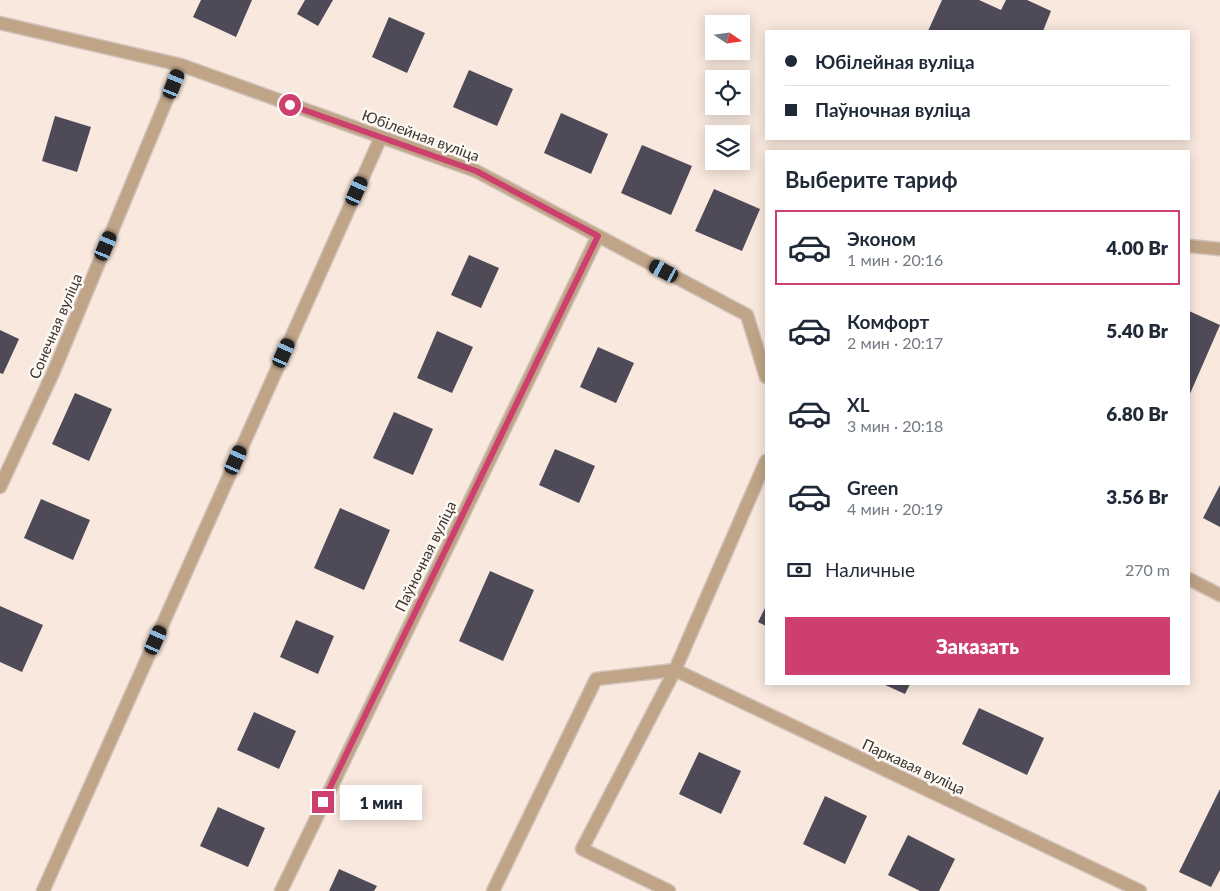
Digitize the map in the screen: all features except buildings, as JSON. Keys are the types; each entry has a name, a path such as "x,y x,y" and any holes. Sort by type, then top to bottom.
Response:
{"street":[{"name":"Юбілейная вуліца","path":"0,24 181,65 476,171 747,316 765,374"},
{"name":"Сонечная вуліца","path":"0,487 57,364 181,65"},
{"path":"43,891 381,137"},
{"name":"Паўночная вуліца","path":"280,891 598,236"},
{"path":"1190,246 1220,249"},
{"path":"669,891 582,849 675,670 765,463"},
{"path":"1190,580 1220,595"},
{"path":"492,891 596,679 675,670"},
{"name":"Паркавая вуліца","path":"675,670 1140,891"}],"route":[{"path":"290,105 476,171 598,236 323,802"}]}
